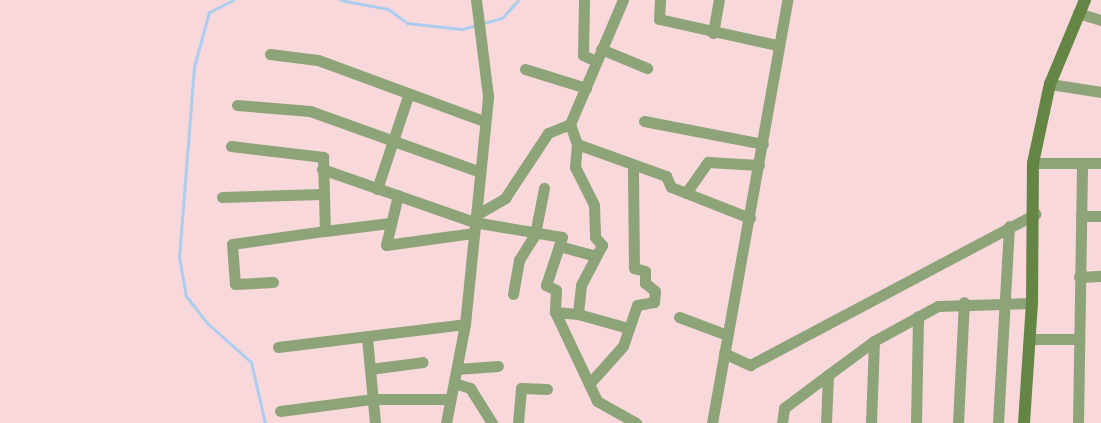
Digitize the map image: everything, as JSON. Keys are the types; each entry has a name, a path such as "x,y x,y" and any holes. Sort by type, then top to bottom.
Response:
{"main road":[{"path":"1024,423 1032,303 1035,214 1033,163 1050,84 1085,0"}],"street":[{"path":"446,423 465,324 488,96 478,36 476,0"},
{"path":"584,0 583,55 596,61"},
{"path":"578,314 581,285 602,245 595,237 594,206 574,167 577,144 570,124 601,49 624,0"},
{"path":"659,0 659,19 713,33 776,45"},
{"path":"713,33 719,0"},
{"path":"712,423 763,144 776,45 787,0"},
{"path":"1078,13 1101,20"},
{"path":"601,49 647,68"},
{"path":"270,54 318,60 408,96 484,121"},
{"path":"525,69 586,88"},
{"path":"1050,84 1101,92"},
{"path":"377,189 391,141 408,96"},
{"path":"237,104 310,111 480,172"},
{"path":"644,122 763,144"},
{"path":"398,195 386,245 475,223 505,198 548,133 570,124"},
{"path":"577,144 634,168 666,176 670,187 750,218"},
{"path":"231,146 323,157 322,194 325,231"},
{"path":"686,192 708,162 759,165"},
{"path":"1033,163 1101,163"},
{"path":"1078,423 1082,163"},
{"path":"589,384 623,346 637,305 654,302 655,291 645,284 645,271 634,268 634,168"},
{"path":"322,169 475,223 562,237 546,285 556,290 555,312 597,401 636,423"},
{"path":"513,294 518,260 535,234 544,188"},
{"path":"222,197 322,194"},
{"path":"724,353 750,365 1009,226 1035,214"},
{"path":"1081,216 1101,216"},
{"path":"273,282 235,284 232,244 390,222"},
{"path":"998,423 1009,226"},
{"path":"559,246 596,256"},
{"path":"1079,277 1101,276"},
{"path":"782,423 784,408 828,375 874,341 938,306 964,302 1032,303"},
{"path":"958,423 964,302"},
{"path":"555,312 578,314 628,328"},
{"path":"916,423 918,316"},
{"path":"679,317 727,335"},
{"path":"278,347 367,338 465,324"},
{"path":"367,338 375,423"},
{"path":"1030,339 1078,339"},
{"path":"871,423 874,341"},
{"path":"370,369 423,362"},
{"path":"457,369 498,366"},
{"path":"826,423 828,375"},
{"path":"454,383 470,388 492,423"},
{"path":"518,423 522,388 547,388"},
{"path":"280,411 373,399 450,399"}],"waterway":[{"path":"233,0 209,12 194,67 179,256 186,296 207,323 251,362 265,423"},
{"path":"340,0 388,9 407,23 462,29 502,18 518,0"}]}
